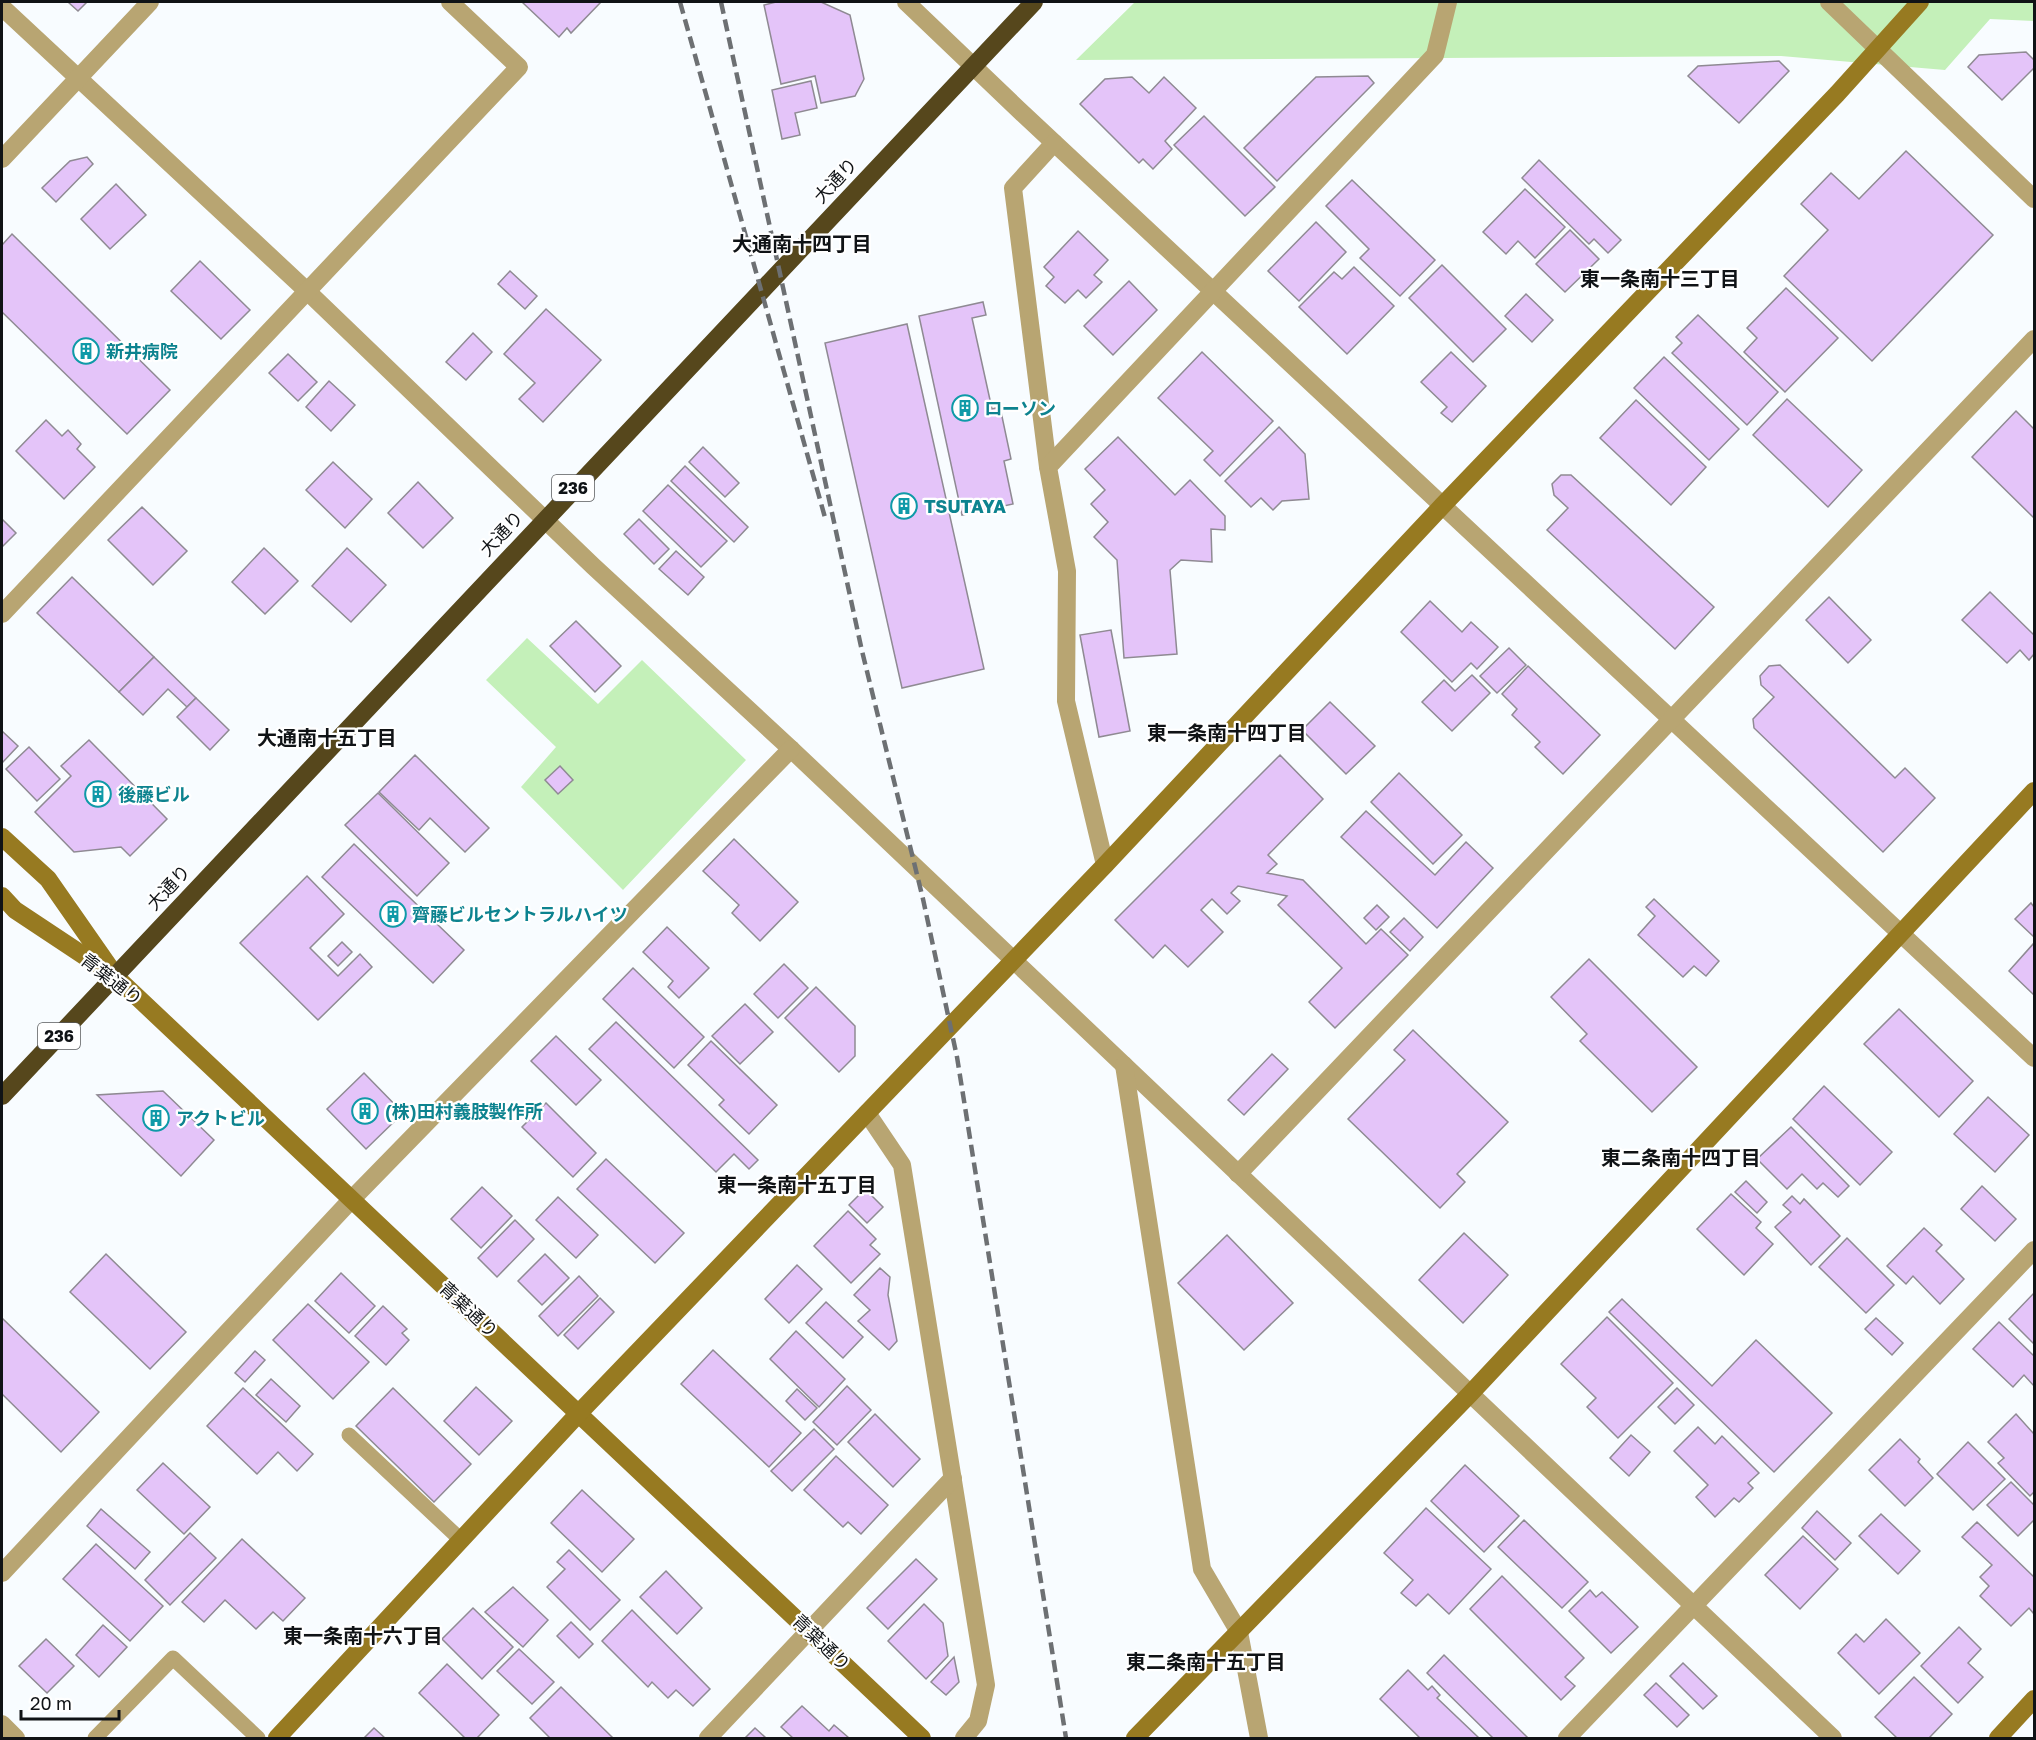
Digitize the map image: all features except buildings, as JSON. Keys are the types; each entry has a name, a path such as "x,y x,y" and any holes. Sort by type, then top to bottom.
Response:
{"highway":[{"name":"大通り","path":"2,1096 972,65 1034,2"}],"street":[{"path":"2,159 150,2"},
{"path":"2,614 519,67 450,2"},
{"path":"906,2 2034,1058"},
{"path":"1048,467 1434,55 1448,2"},
{"path":"1829,2 2034,198"},
{"path":"277,1738 579,1413 1105,865 1443,505 1837,94 1920,2"},
{"path":"2,8 307,291 544,519 791,750 1833,1738"},
{"path":"1054,143 1013,188 1048,467 1067,571 1066,701 1105,865"},
{"path":"1238,1174 1674,720 2034,339"},
{"path":"2,1573 352,1199 791,750"},
{"path":"1135,1738 1470,1394 2034,791"},
{"path":"2,837 48,879 116,977"},
{"name":"青葉通り","path":"2,896 15,910 116,977 922,1738"},
{"path":"1124,1065 1202,1569 1239,1632 1258,1738"},
{"path":"867,1113 902,1165 986,1685 978,1721 964,1738"},
{"path":"1567,1738 2034,1250"},
{"path":"708,1738 953,1478"},
{"path":"1998,1738 2034,1699"},
{"path":"2,1724 16,1738"}],"lane":[{"path":"349,1435 461,1540"},
{"path":"95,1738 173,1658 258,1738"}],"green space":[{"path":"1135,2 2034,2 2034,21 1990,19 1945,70 1781,56 1076,60"},
{"path":"527,638 598,704 642,660 746,760 623,890 521,787 556,747 486,680"}],"railway":[{"path":"680,2 826,521"},
{"path":"721,2 862,651 923,899 957,1057 1066,1738"}],"place":[{"name":"新井病院","path":"86,351"},
{"name":"ローソン","path":"965,408"},
{"name":"TSUTAYA","path":"904,506"},
{"name":"後藤ビル","path":"98,794"},
{"name":"齊藤ビルセントラルハイツ","path":"393,914"},
{"name":"(株)田村義肢製作所","path":"365,1111"},
{"name":"アクトビル","path":"156,1118"}],"district":[{"name":"大通南十四丁目","path":"802,243"},
{"name":"東一条南十三丁目","path":"1660,278"},
{"name":"東一条南十四丁目","path":"1227,732"},
{"name":"大通南十五丁目","path":"327,737"},
{"name":"東二条南十四丁目","path":"1681,1157"},
{"name":"東一条南十五丁目","path":"797,1184"},
{"name":"東一条南十六丁目","path":"363,1635"},
{"name":"東二条南十五丁目","path":"1206,1661"}]}
